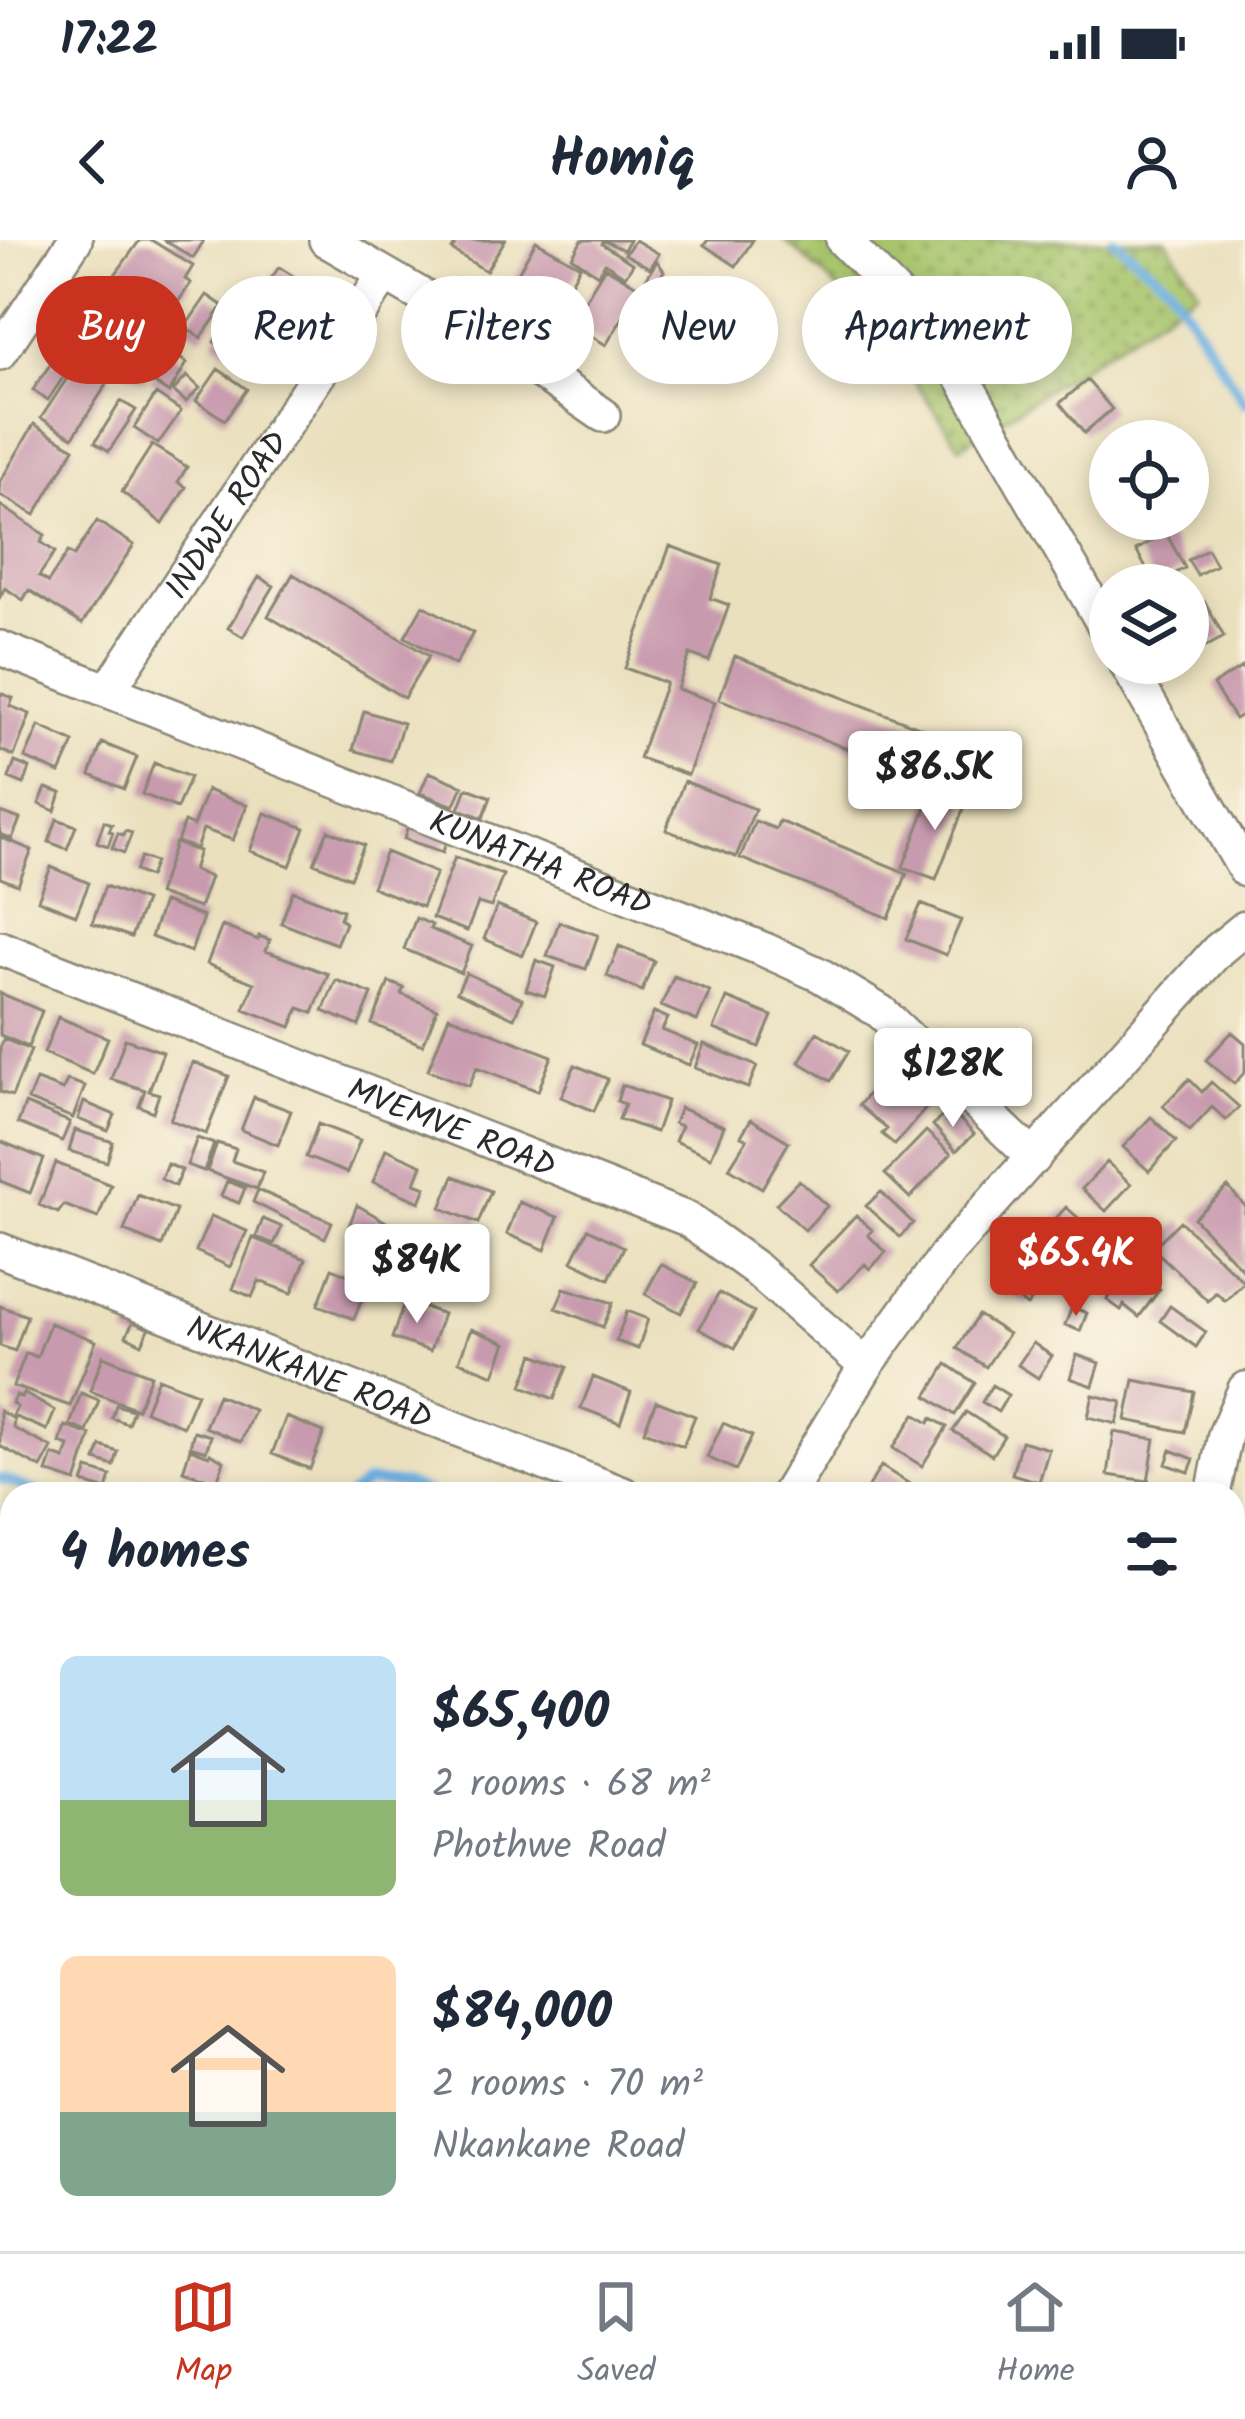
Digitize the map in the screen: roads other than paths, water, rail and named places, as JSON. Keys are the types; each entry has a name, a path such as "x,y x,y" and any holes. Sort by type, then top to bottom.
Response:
{"street":[{"path":"0,353 75,240"},
{"path":"326,240 469,323 604,415"},
{"path":"843,240 898,296 963,379 1089,598"},
{"name":"INDWE ROAD","path":"109,689 383,277"},
{"name":"KUNATHA ROAD","path":"0,648 820,975 881,1012 1034,1158"},
{"path":"1138,684 1245,871"},
{"path":"795,1482 866,1366 949,1251 1218,950 1245,928"},
{"name":"MVEMVE ROAD","path":"0,948 687,1219 756,1269 866,1366"},
{"name":"NKANKANE ROAD","path":"0,1250 591,1482"},
{"path":"1215,1482 1225,1435 1245,1389"}],"waterway":[{"path":"1114,240 1171,286 1245,403"},
{"path":"0,1478 11,1482"}]}
